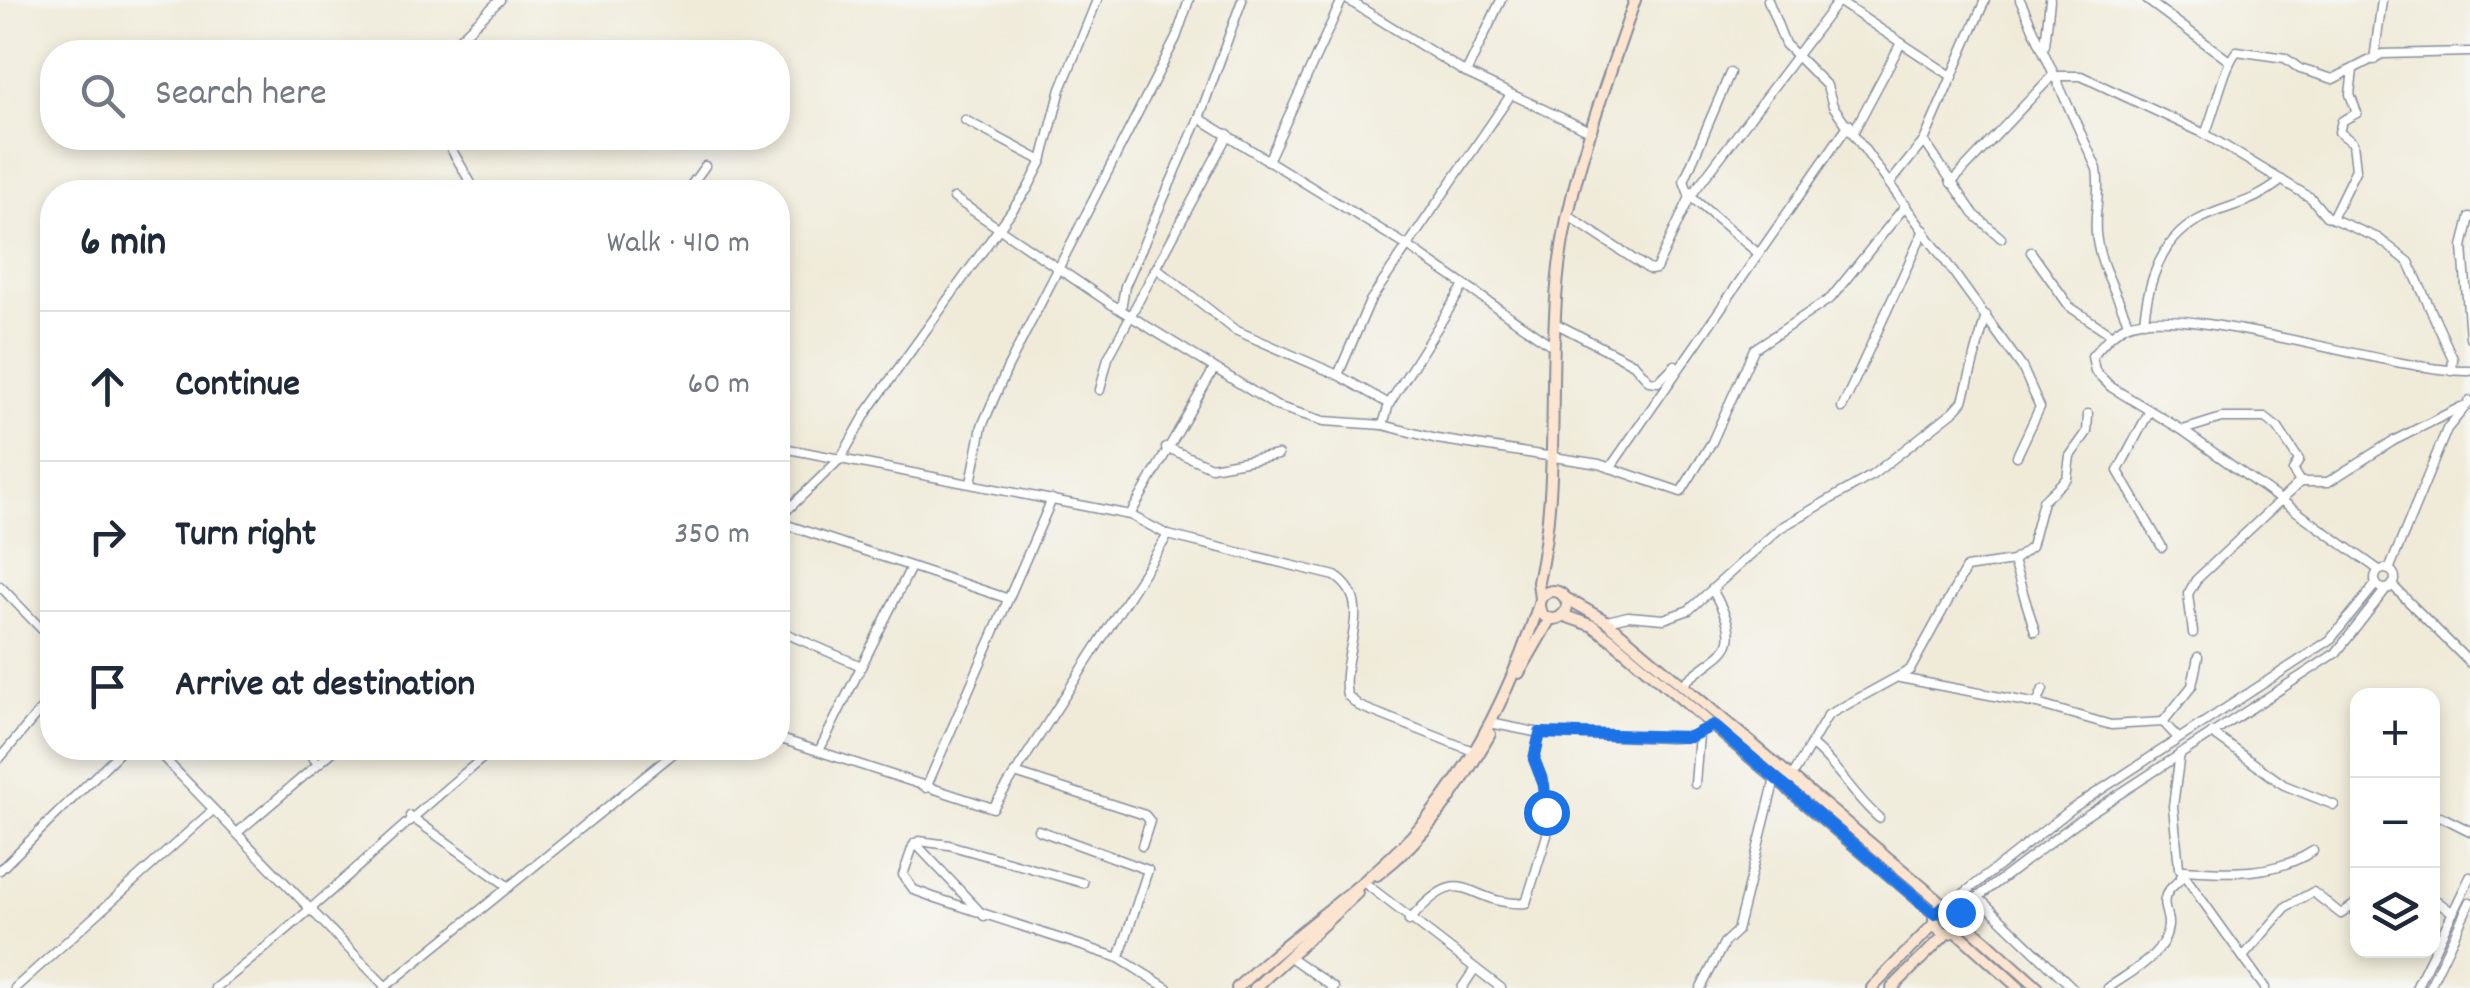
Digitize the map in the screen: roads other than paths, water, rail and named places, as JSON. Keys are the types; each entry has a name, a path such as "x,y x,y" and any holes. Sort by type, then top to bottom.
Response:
{"main road":[{"path":"1237,988 1409,839 1444,798 1516,666 1539,601 1554,456 1557,284 1592,132 1635,0"},
{"path":"1542,564 1559,594 1606,621 1682,685 1957,925 2019,988"},
{"path":"1539,601 1559,594"},
{"path":"1256,988 1366,884 1413,846 1457,792 1556,617 1559,594"},
{"path":"1539,601 1542,614 1593,626 1614,640 1775,779 2038,988"},
{"path":"1872,988 1941,912"},
{"path":"1892,988 1957,925"}],"street":[{"path":"458,40 500,0"},
{"path":"790,509 841,458 866,412 1042,161 1061,88 1097,0"},
{"path":"971,483 982,426 1176,38 1189,0"},
{"path":"1121,310 1134,264 1199,118 1242,0"},
{"path":"1268,161 1345,0 1466,73 1592,132"},
{"path":"1466,73 1501,0"},
{"path":"1768,0 1785,44 1826,86 1833,106 1852,127 2022,367 2040,408 2018,456"},
{"path":"1891,182 1924,141 1985,0"},
{"path":"2020,0 2097,169 2100,188 2096,230 2102,266 2115,286 2128,324"},
{"path":"2045,53 2050,0"},
{"path":"2147,0 2228,60"},
{"path":"2374,60 2382,0"},
{"path":"1570,217 1656,270 1691,197 1839,1 1953,77"},
{"path":"1610,468 1852,127 1902,43"},
{"path":"2205,134 2223,89 2228,60 2237,51 2285,58 2300,69 2332,79 2382,54 2470,52"},
{"path":"2332,218 2356,169 2353,143 2339,132 2342,121 2358,113 2350,94 2353,70"},
{"path":"1730,74 1684,181 1691,197 1759,254"},
{"path":"1951,183 2052,76 2081,76 2205,134 2282,180 2332,218 2366,230 2408,262 2452,359 2452,371"},
{"path":"1338,376 1370,301 1510,96"},
{"path":"1199,118 1408,247 1554,347"},
{"path":"966,120 1042,161"},
{"path":"1100,390 1108,358 1228,134"},
{"path":"1924,141 1974,214 2000,238"},
{"path":"452,150 469,180"},
{"path":"695,180 705,166"},
{"path":"2144,321 2148,288 2159,262 2180,235 2198,220 2258,200 2282,180"},
{"path":"954,198 1060,271 1276,406 1324,422 1383,425 1437,439 1554,456 1610,468 1681,492 1712,442 1754,349 1830,298 1906,205"},
{"path":"2470,217 2463,246 2470,338"},
{"path":"1842,408 1924,230"},
{"path":"2031,252 2070,306 2112,335"},
{"path":"1158,269 1236,330 1338,376 1389,404"},
{"path":"1383,425 1389,404 1463,287"},
{"path":"1606,621 1628,616 1664,619 1689,610 1780,528 1872,476 1960,407 1986,315"},
{"path":"2389,587 2384,570 2182,430 2111,387 2091,363 2112,335 2128,324 2144,321 2196,323 2452,371 2470,371"},
{"path":"1555,322 1634,364 1650,381 1658,382 1690,351"},
{"path":"1130,515 1214,368"},
{"path":"2193,633 2188,594 2196,580 2278,500 2300,482 2328,482 2393,441 2470,401"},
{"path":"1941,912 2073,808 2330,640 2384,570 2461,407"},
{"path":"2149,412 2118,471 2162,547"},
{"path":"1790,780 1828,715 1849,700 1910,670 1966,568 2013,561 2036,538 2043,500 2067,478 2070,456 2086,432 2088,414"},
{"path":"2182,430 2222,418 2265,418 2295,452 2299,460 2293,472 2300,482"},
{"path":"1166,446 1211,467 1278,456"},
{"path":"790,450 1130,515 1168,535 1340,579 1356,604 1347,696 1359,706 1472,751"},
{"path":"926,788 1052,500"},
{"path":"790,525 910,569 1006,598"},
{"path":"790,742 993,808 1168,535"},
{"path":"2013,561 2035,631"},
{"path":"820,751 859,665 910,569"},
{"path":"2376,584 2389,587 2470,662"},
{"path":"0,586 40,628"},
{"path":"1957,925 1978,897 2081,819 2336,653 2389,587"},
{"path":"1682,685 1722,658 1728,648 1726,613 1713,591"},
{"path":"790,635 859,665"},
{"path":"1898,678 2037,704 2111,725 2163,722 2192,686 2198,657"},
{"path":"2037,704 2044,689"},
{"path":"0,758 40,710"},
{"path":"2163,722 2178,738"},
{"path":"1495,724 1540,733 1670,738 1698,734 1713,725"},
{"path":"2212,732 2284,785 2334,806"},
{"path":"1409,920 1435,892 1452,886 1526,903 1543,860 1547,835 1544,785 1534,759 1540,733"},
{"path":"1695,784 1698,734"},
{"path":"1813,746 1834,763 1842,781 1879,818"},
{"path":"2180,753 2173,806 2178,868 2253,870 2293,864 2313,851"},
{"path":"0,870 112,760"},
{"path":"165,760 385,988 665,760"},
{"path":"314,760 318,764"},
{"path":"238,832 323,760"},
{"path":"215,988 310,911 410,816 480,760"},
{"path":"1016,773 1145,815 1150,821 1142,846"},
{"path":"1700,988 1724,943 1737,932 1775,779"},
{"path":"15,988 213,810"},
{"path":"410,816 509,887"},
{"path":"2440,816 2470,831"},
{"path":"1038,830 1149,872 1120,958"},
{"path":"915,843 986,918"},
{"path":"915,843 903,875 914,890 986,918 1120,958 1167,988"},
{"path":"915,843 949,845 1084,883"},
{"path":"2184,870 2265,988"},
{"path":"2108,988 2138,968 2164,939 2169,923 2163,907 2167,894 2182,881 2184,870"},
{"path":"2416,988 2470,877"},
{"path":"1366,884 1501,988"},
{"path":"2244,957 2287,906 2313,892 2341,914 2350,908"},
{"path":"1978,897 2073,988"},
{"path":"2429,988 2470,902"},
{"path":"2440,903 2452,913"},
{"path":"1290,957 1334,988"},
{"path":"1462,988 1474,970"},
{"path":"224,981 232,988"}]}
